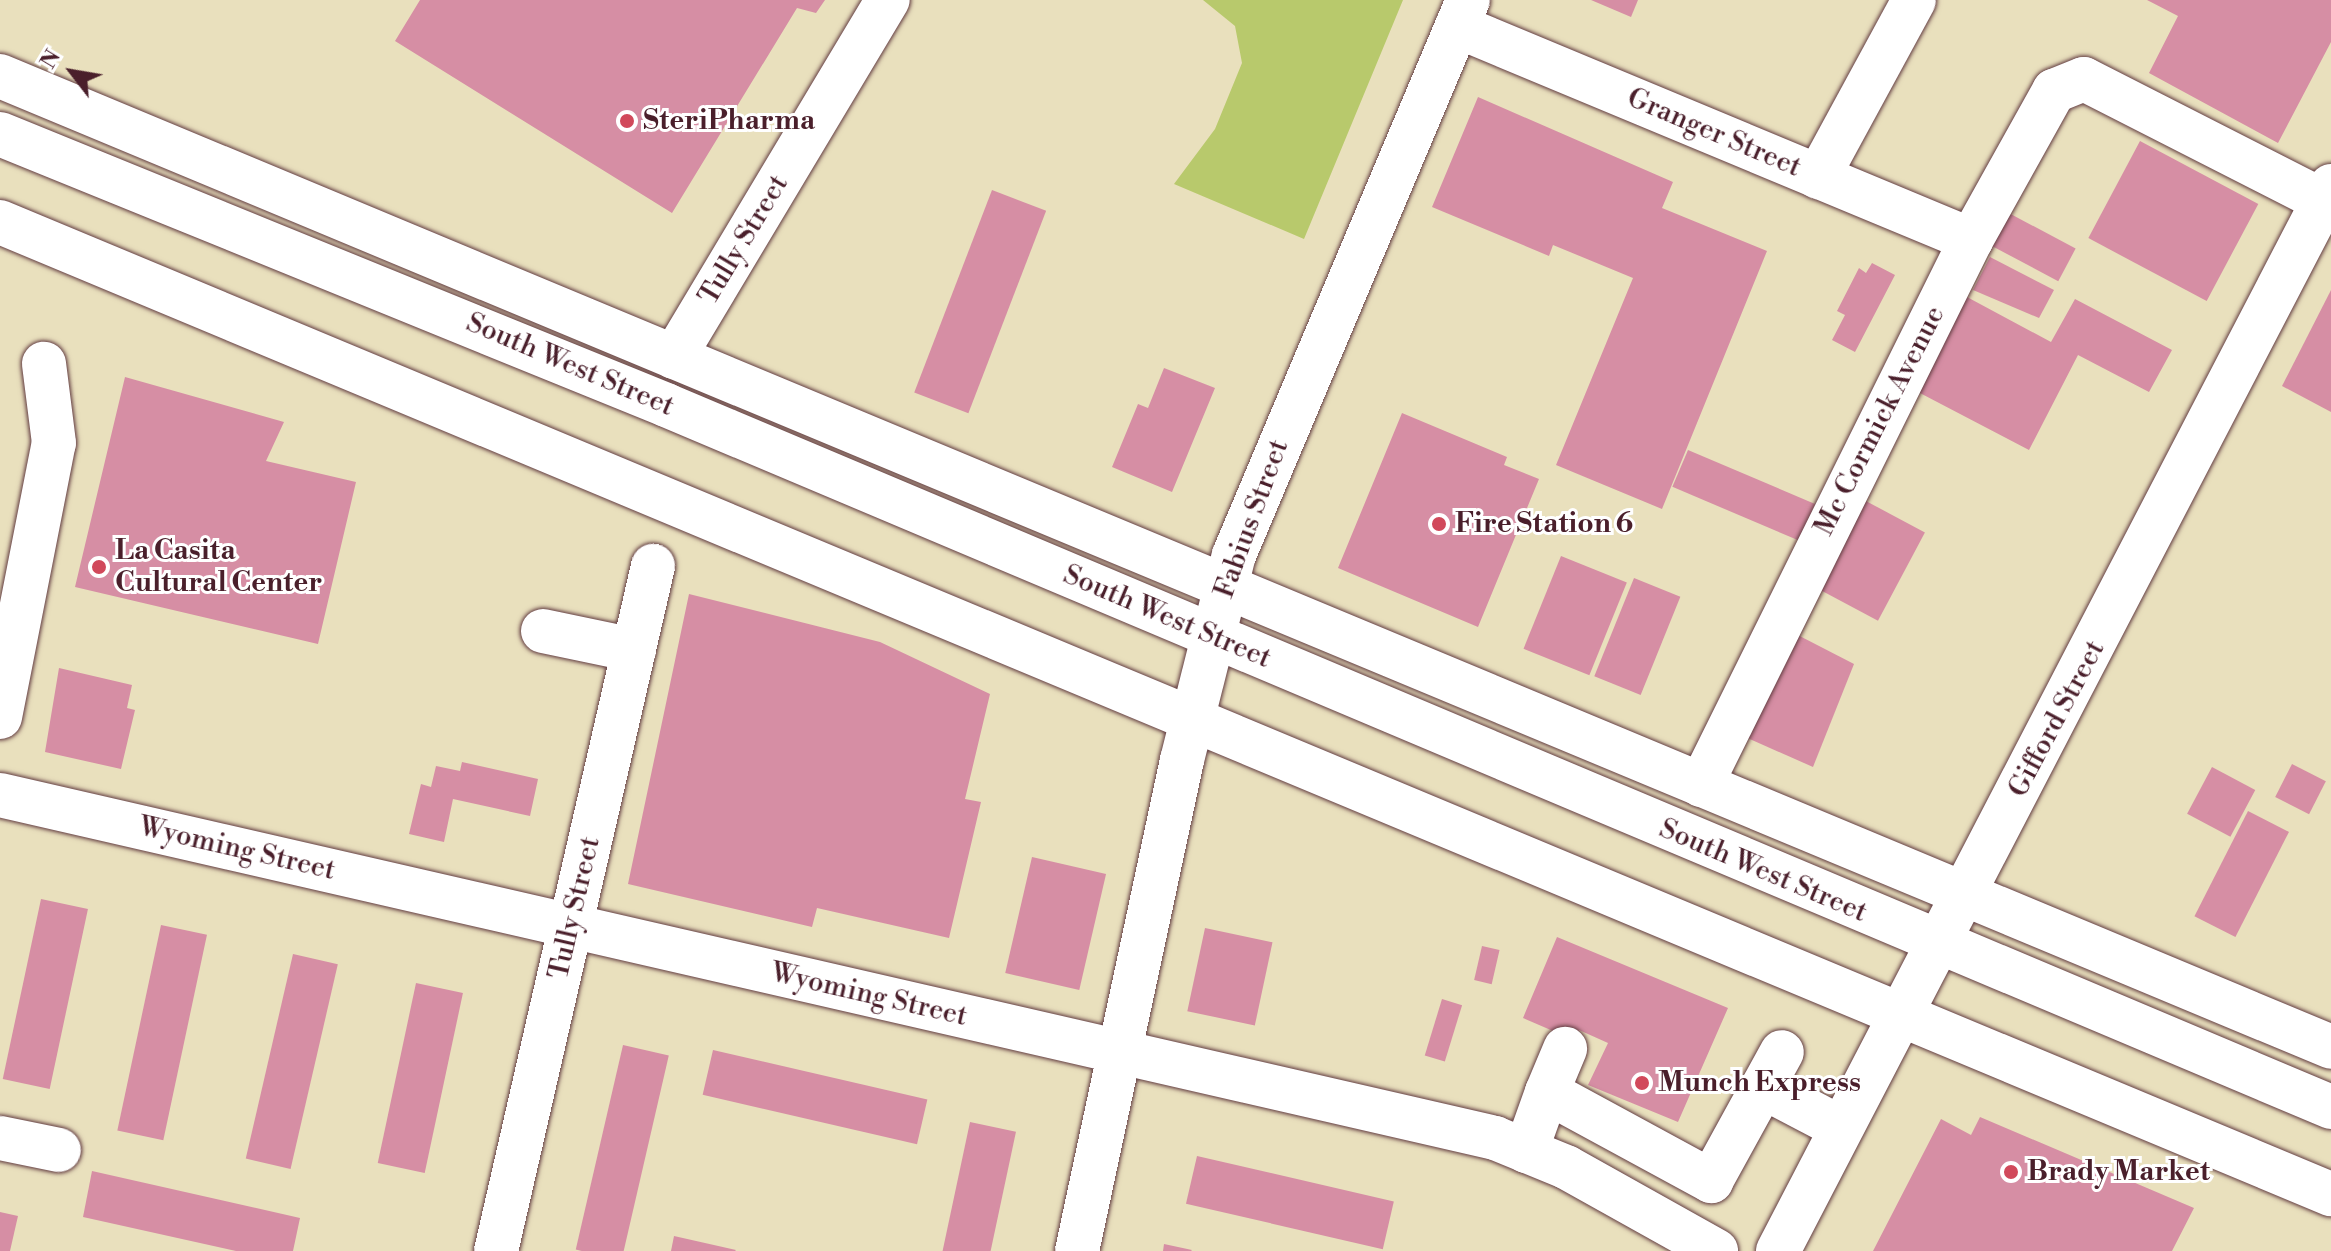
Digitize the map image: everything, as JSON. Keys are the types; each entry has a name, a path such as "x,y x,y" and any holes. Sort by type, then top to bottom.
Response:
{"street":[{"name":"Tully Street","path":"674,357 888,0"},
{"path":"1818,177 1914,0"},
{"name":"Granger Street","path":"1462,13 1818,177 1971,240"},
{"name":"Fabius Street","path":"1077,1251 1116,1054 1225,585 1462,13"},
{"name":"South West Street","path":"0,76 2331,1047"},
{"name":"Mc Cormick Avenue","path":"1701,785 1971,240 2054,91 2084,79 2328,197"},
{"name":"South West Street","path":"0,134 1211,635 1936,945 2331,1107"},
{"name":"Gifford Street","path":"1778,1251 2328,197"},
{"path":"0,222 1191,722 2331,1194"},
{"path":"0,717 54,443 44,364"},
{"name":"Tully Street","path":"496,1251 653,566"},
{"path":"543,631 634,650"},
{"name":"Wyoming Street","path":"0,795 571,924 1526,1151 1716,1251"},
{"path":"1526,1151 1565,1049"},
{"path":"1547,1092 1711,1181 1773,1069 1841,1128"},
{"path":"0,1138 59,1150"}],"green space":[{"path":"1203,0 1403,0 1304,239 1174,184 1215,129 1242,63 1235,26"}],"building":[{"name":"SteriPharma","path":"420,0 825,0 816,13 797,8 672,213 395,41"},
{"path":"1591,0 1638,0 1631,17"},
{"path":"2147,0 2331,0 2331,42 2278,143 2149,73 2178,16"},
{"path":"1478,97 1673,182 1662,208 1767,251 1662,509 1556,465 1633,278 1553,245 1549,256 1432,207"},
{"path":"2140,141 2258,204 2207,301 2088,238"},
{"path":"992,190 1046,211 968,413 914,393"},
{"path":"2005,211 2076,249 2058,281 1988,244"},
{"path":"1990,257 2054,290 2039,318 1973,290"},
{"path":"1872,263 1895,275 1855,352 1832,340 1845,315 1837,311 1859,268 1866,273"},
{"path":"2331,290 2331,412 2282,386"},
{"path":"1967,297 2051,342 2075,299 2172,350 2149,392 2078,355 2029,450 1918,392"},
{"path":"1164,368 1215,388 1172,492 1112,467 1138,404 1148,408"},
{"path":"125,377 284,422 266,461 356,482 318,644 75,587"},
{"name":"Fire Station 6","path":"1402,413 1507,457 1504,465 1539,479 1478,627 1338,568"},
{"path":"1688,450 1815,504 1799,541 1672,487"},
{"path":"1864,500 1925,532 1878,621 1817,588"},
{"path":"1561,556 1627,583 1589,675 1524,649"},
{"path":"1634,578 1680,597 1641,695 1594,676"},
{"path":"689,594 880,642 990,694 965,799 981,802 949,938 817,908 812,927 628,884"},
{"path":"1788,630 1854,664 1813,767 1734,732"},
{"path":"59,668 132,685 127,708 135,710 121,769 45,752"},
{"path":"462,762 538,779 530,816 453,799 444,842 409,834 421,784 431,787 436,766 460,771"},
{"path":"2292,764 2326,781 2309,814 2275,797"},
{"path":"2212,767 2255,790 2230,837 2187,814"},
{"path":"2248,811 2289,832 2235,937 2194,916"},
{"path":"1032,857 1106,874 1079,990 1005,973"},
{"path":"41,899 88,909 50,1089 3,1079"},
{"path":"161,925 207,935 163,1140 117,1130"},
{"path":"1205,928 1272,942 1255,1025 1187,1011"},
{"path":"1557,937 1728,1008 1678,1122 1588,1085 1608,1043 1579,1030 1574,1040 1523,1018"},
{"path":"1482,946 1500,950 1492,984 1474,980"},
{"path":"293,954 338,964 291,1169 246,1159"},
{"path":"416,983 463,993 425,1173 378,1163"},
{"path":"1442,999 1462,1005 1445,1062 1425,1055"},
{"path":"623,1045 669,1056 624,1251 576,1250"},
{"path":"713,1050 927,1099 917,1144 703,1095"},
{"name":"Brady Market","path":"1980,1117 2194,1208 2172,1251 1873,1251 1941,1119 1971,1135"},
{"path":"970,1122 1016,1132 991,1251 943,1251"},
{"path":"1197,1156 1394,1201 1383,1249 1186,1204"},
{"path":"92,1171 300,1218 293,1251 236,1251 83,1217"},
{"path":"0,1212 18,1216 10,1251 0,1251"},
{"path":"674,1236 736,1250 671,1251"},
{"path":"1164,1244 1192,1250 1163,1251"}],"place":[{"name":"SteriPharma","path":"627,121"},
{"name":"Fire Station 6","path":"1439,524"},
{"name":"La Casita Cultural Center","path":"99,567"},
{"name":"Munch Express","path":"1642,1083"},
{"name":"Brady Market","path":"2011,1172"}]}
